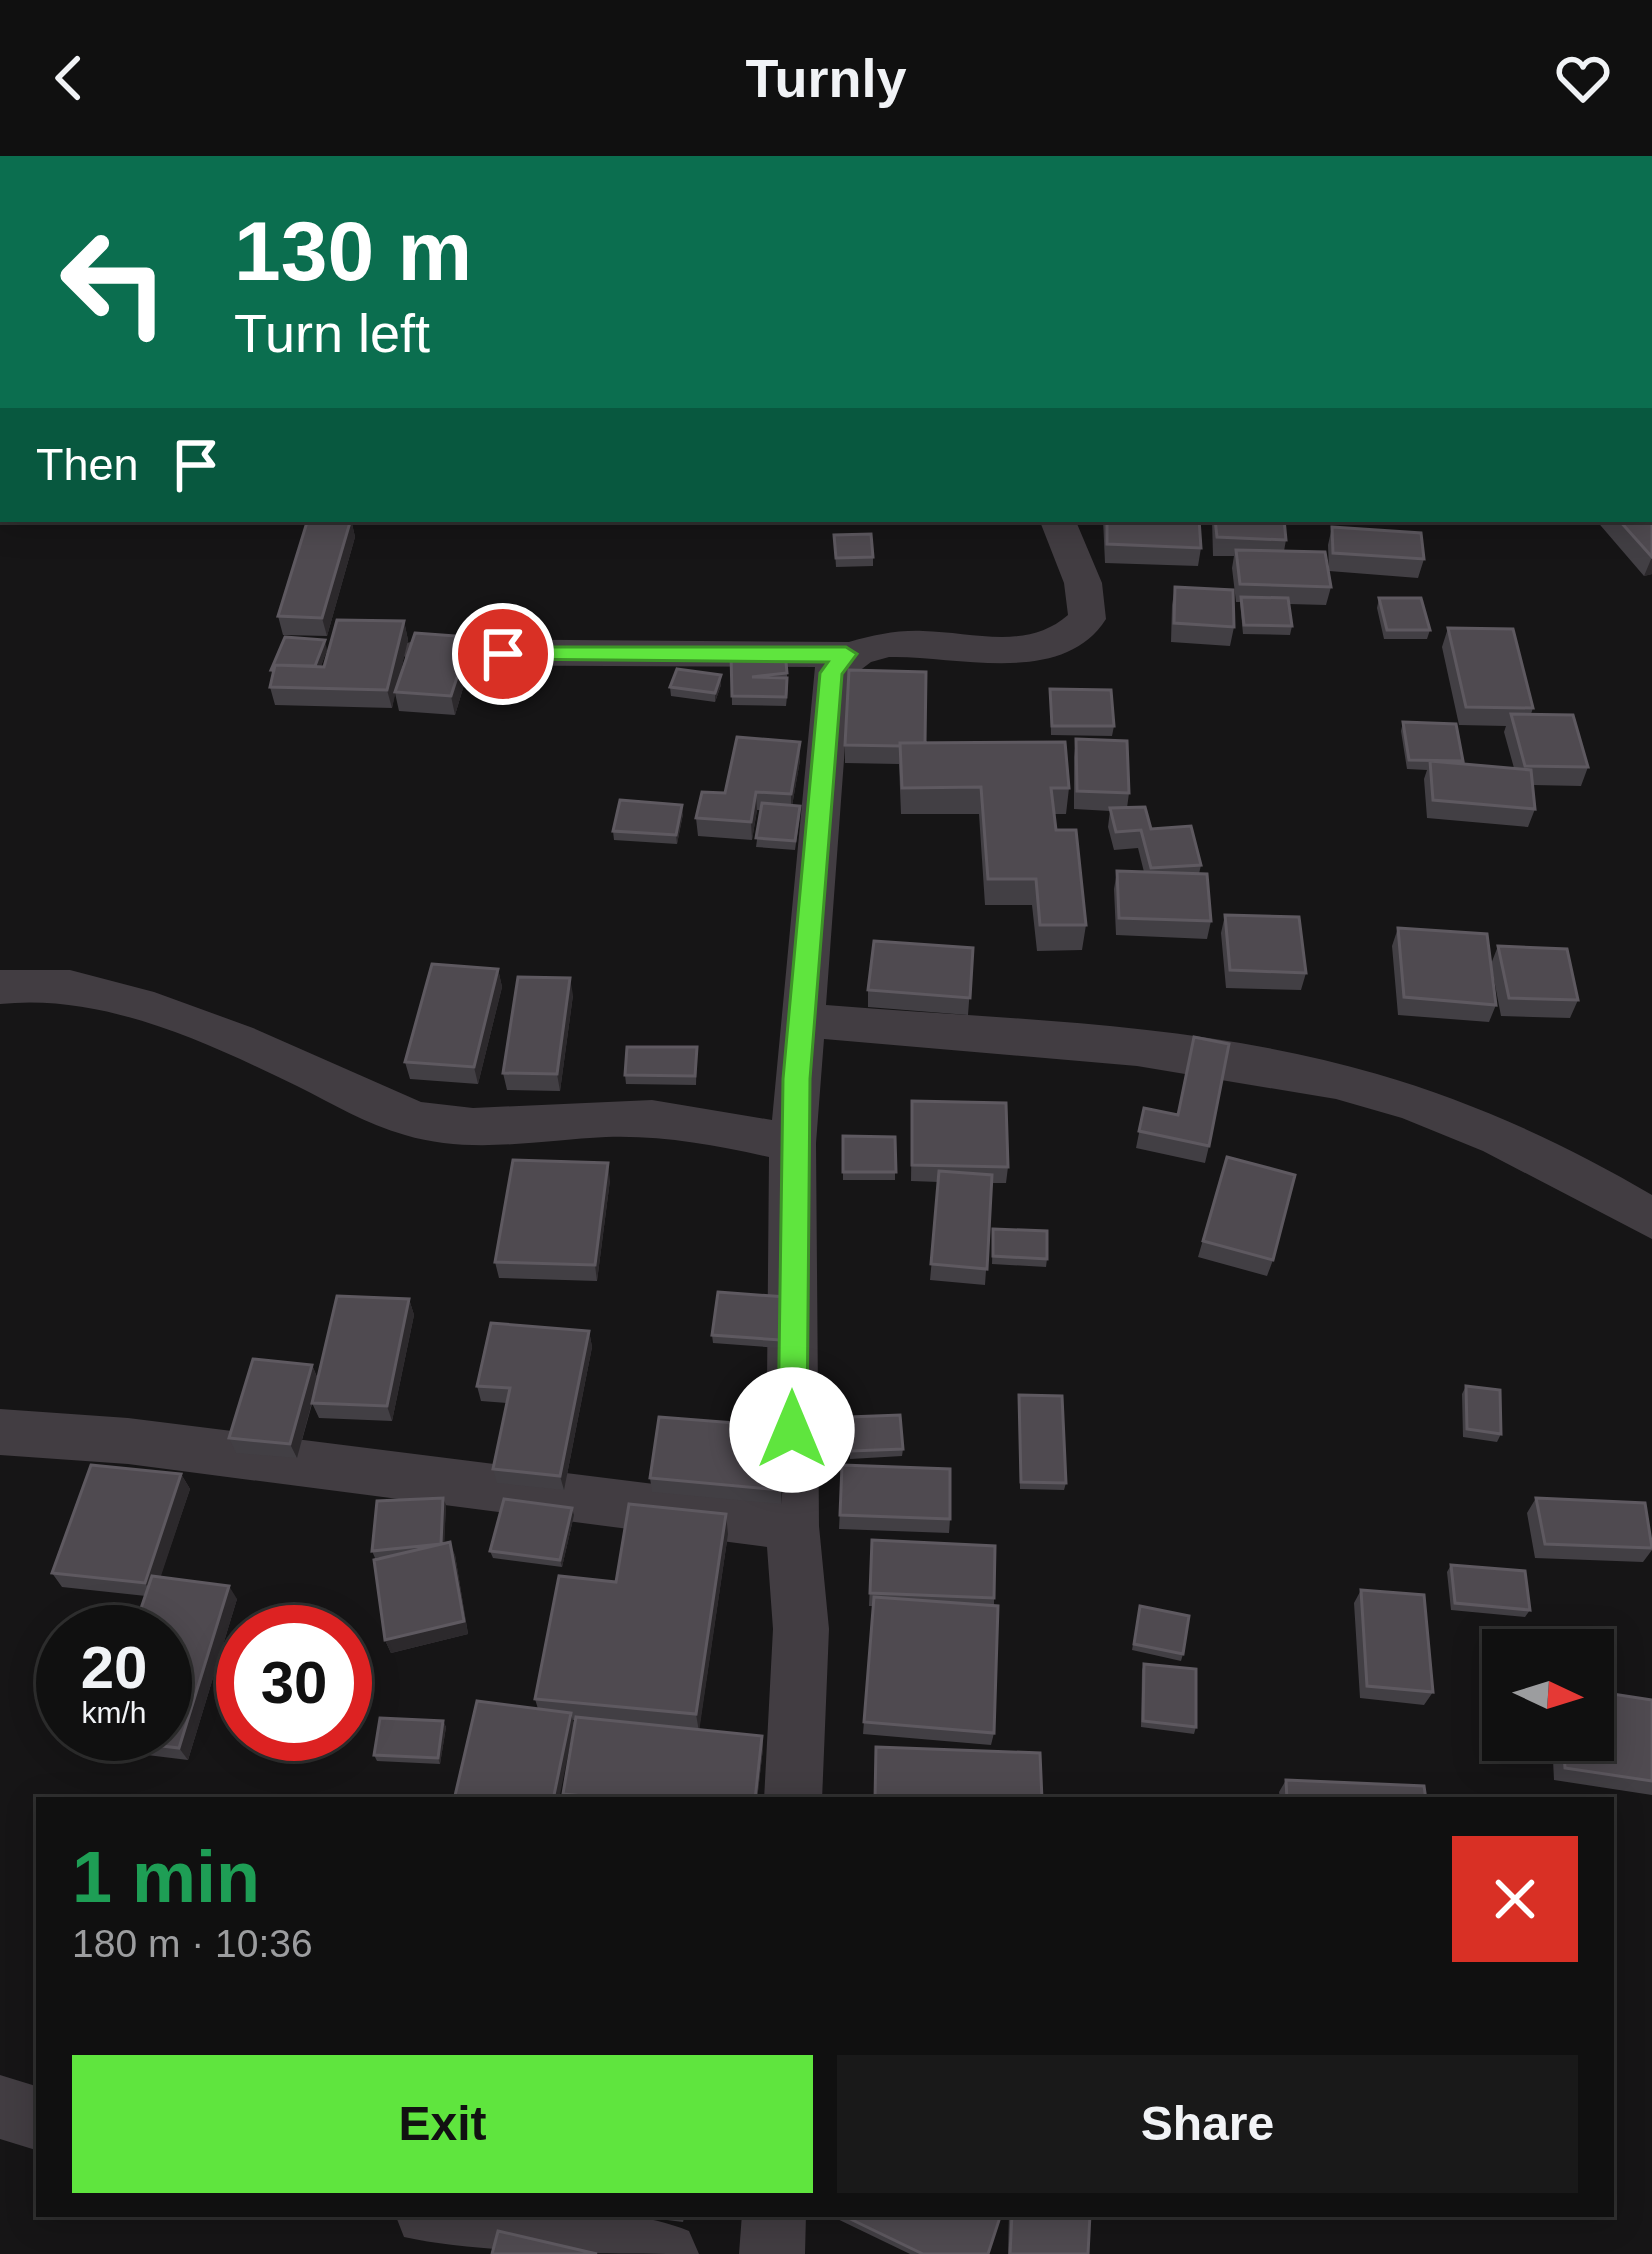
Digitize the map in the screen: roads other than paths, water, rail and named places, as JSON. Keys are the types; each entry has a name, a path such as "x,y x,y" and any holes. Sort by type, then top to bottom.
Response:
{"street":[{"path":"421,652 846,654 877,644 1046,648 1073,639 1087,619 1082,583 1058,522"},
{"path":"793,1797 801,1629 792,1526 793,1143 831,673 846,654"},
{"path":"0,987 56,983 103,994 282,1060 383,1111 422,1121 460,1127 686,1120 793,1143"},
{"path":"802,1020 1206,1057 1339,1082 1464,1123 1598,1186 1652,1219"},
{"path":"0,1432 128,1441 792,1526"},
{"path":"0,2107 36,2118"},
{"path":"445,2217 666,2254"},
{"path":"772,2254 774,2217"}]}
